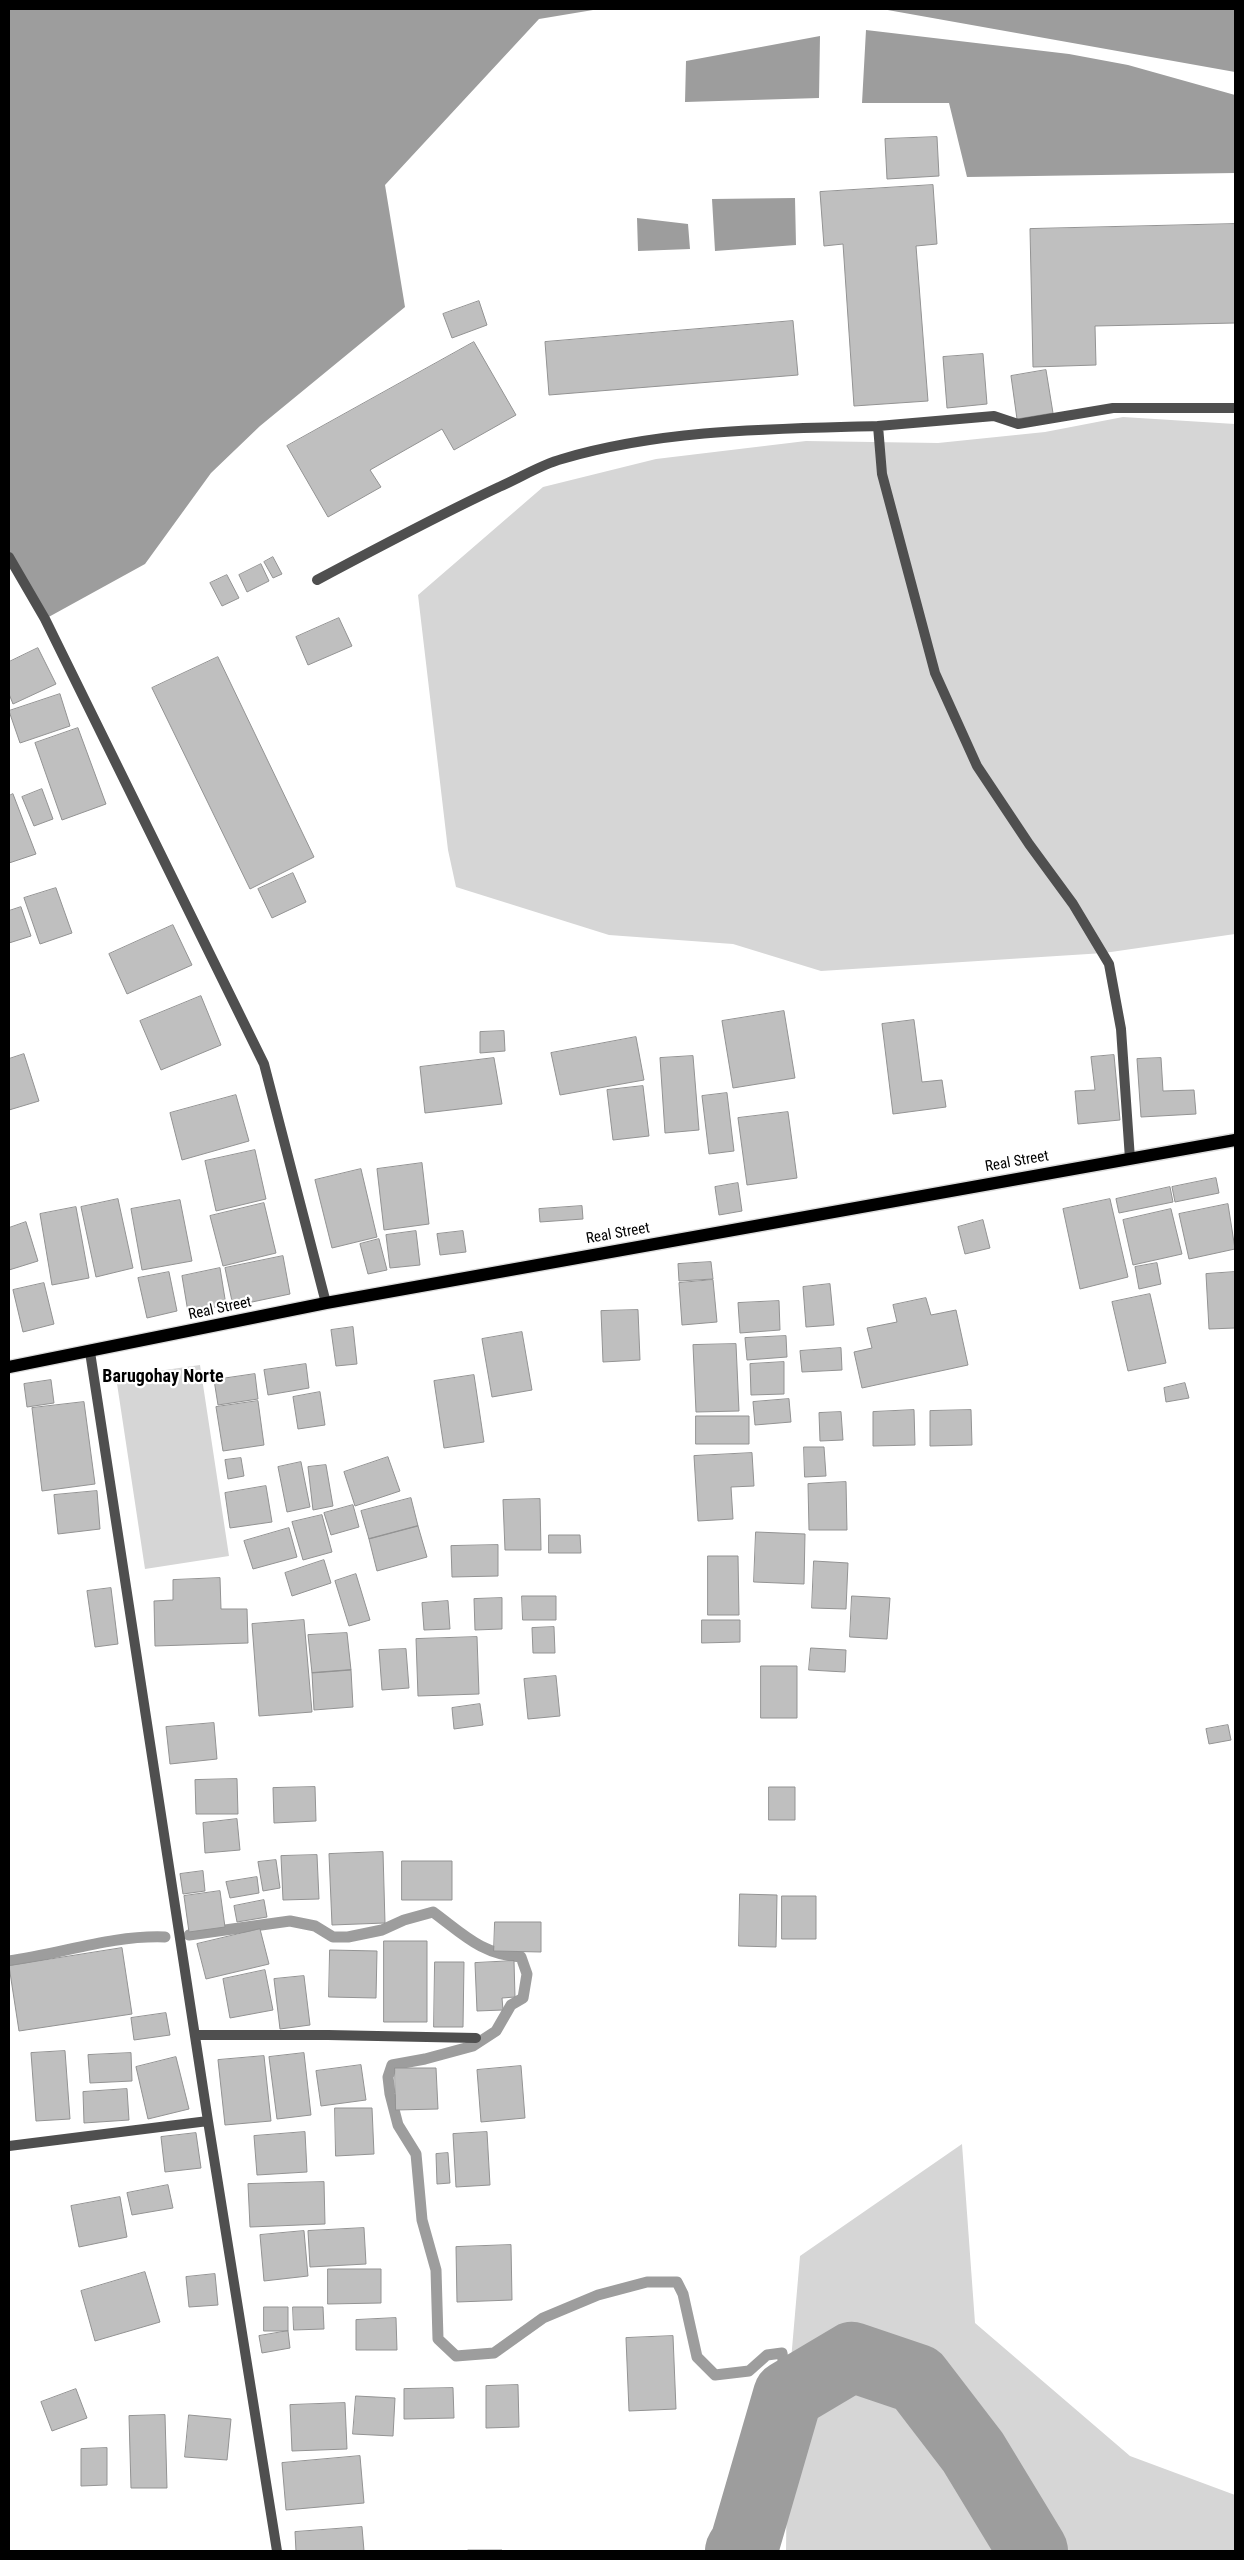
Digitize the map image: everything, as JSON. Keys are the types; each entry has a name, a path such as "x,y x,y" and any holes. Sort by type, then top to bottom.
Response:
{"main road":[{"name":"Real Street","path":"9,1367 326,1303 1235,1140"}],"street":[{"path":"317,580 448,511 560,460 613,446 686,435 784,428 878,426 994,416 1018,424 1113,408 1235,408"},
{"path":"878,426 882,474 935,673 977,766 1029,844 1073,904 1109,964 1121,1029 1130,1159"},
{"path":"9,557 49,628 264,1064 326,1303"},
{"path":"90,1352 208,2121 278,2551"},
{"path":"195,2035 328,2034 476,2038"},
{"path":"9,2146 208,2121"}],"shaded area":[{"path":"9,9 599,9 539,19 385,185 405,307 260,426 211,473 145,564 45,619 9,557"},
{"path":"882,9 1235,9 1235,72"},
{"path":"866,30 1069,54 1128,65 1235,95 1235,173 967,177 949,103 862,103"},
{"path":"820,36 819,98 685,102 686,61"},
{"path":"795,198 796,245 715,251 712,199"},
{"path":"637,218 688,224 690,249 638,251"},
{"path":"1123,417 1235,424 1235,934 1104,953 821,971 733,944 609,935 456,887 448,850 418,595 543,487 656,459 806,441 938,443 1045,432"},
{"path":"200,1365 229,1556 145,1569 116,1377"},
{"path":"962,2144 975,2323 1130,2456 1235,2495 1235,2551 786,2551 788,2395 800,2256"}],"building":[{"path":"937,137 939,176 887,179 885,139"},
{"path":"933,185 937,244 916,246 928,401 854,406 843,244 824,246 820,192"},
{"path":"1235,224 1235,323 1095,326 1096,365 1033,367 1030,229"},
{"path":"479,301 487,325 452,338 443,314"},
{"path":"793,321 798,375 549,395 545,342"},
{"path":"474,342 516,415 454,450 442,429 370,470 381,487 328,517 287,446"},
{"path":"983,354 987,404 947,408 943,357"},
{"path":"1046,370 1053,413 1017,419 1011,376"},
{"path":"273,557 282,574 273,578 264,562"},
{"path":"261,564 269,581 247,592 239,575"},
{"path":"227,575 239,598 222,606 210,583"},
{"path":"339,618 352,646 308,665 296,637"},
{"path":"38,648 56,684 13,704 9,694 9,662"},
{"path":"218,657 314,857 250,889 152,688"},
{"path":"60,694 70,726 20,743 9,711"},
{"path":"78,728 106,804 62,820 35,743"},
{"path":"42,789 53,819 34,826 22,797"},
{"path":"13,794 36,854 9,863 9,796"},
{"path":"293,873 306,902 272,918 258,889"},
{"path":"56,888 72,933 40,944 24,898"},
{"path":"21,907 31,936 9,943 9,911"},
{"path":"173,925 192,965 127,994 109,954"},
{"path":"201,996 221,1045 161,1070 140,1021"},
{"path":"784,1011 795,1078 733,1088 722,1021"},
{"path":"914,1020 922,1082 942,1080 946,1107 893,1114 882,1024"},
{"path":"504,1031 505,1051 480,1053 480,1032"},
{"path":"636,1037 644,1080 560,1095 551,1053"},
{"path":"24,1054 39,1101 9,1110 9,1059"},
{"path":"1114,1055 1120,1120 1078,1124 1075,1091 1095,1090 1091,1057"},
{"path":"693,1056 699,1130 665,1133 660,1058"},
{"path":"494,1058 502,1104 425,1113 420,1067"},
{"path":"1161,1058 1163,1091 1194,1090 1196,1114 1141,1117 1137,1059"},
{"path":"643,1086 649,1136 613,1140 607,1090"},
{"path":"727,1093 734,1151 709,1154 702,1096"},
{"path":"236,1095 249,1141 182,1160 170,1113"},
{"path":"788,1112 797,1178 747,1185 738,1118"},
{"path":"255,1150 266,1199 216,1211 205,1161"},
{"path":"422,1163 429,1224 384,1230 377,1169"},
{"path":"361,1169 377,1237 332,1248 315,1180"},
{"path":"1216,1178 1219,1193 1175,1202 1172,1187"},
{"path":"738,1183 742,1211 719,1215 715,1187"},
{"path":"1170,1187 1173,1202 1119,1213 1116,1199"},
{"path":"118,1199 133,1268 96,1277 81,1207"},
{"path":"1110,1199 1128,1277 1080,1289 1063,1209"},
{"path":"180,1200 192,1261 142,1270 131,1209"},
{"path":"264,1203 276,1253 223,1266 210,1216"},
{"path":"1228,1204 1235,1249 1189,1259 1179,1214"},
{"path":"582,1206 583,1219 540,1222 539,1209"},
{"path":"76,1207 89,1278 52,1285 40,1214"},
{"path":"1171,1209 1182,1254 1133,1265 1123,1220"},
{"path":"983,1220 990,1248 965,1254 958,1227"},
{"path":"26,1222 38,1261 9,1270 9,1228"},
{"path":"416,1231 420,1265 390,1268 386,1235"},
{"path":"463,1231 466,1252 440,1255 437,1234"},
{"path":"379,1239 387,1270 368,1274 360,1244"},
{"path":"283,1256 290,1294 233,1306 225,1268"},
{"path":"711,1262 713,1279 679,1281 678,1264"},
{"path":"1157,1263 1161,1284 1139,1289 1135,1267"},
{"path":"220,1268 226,1305 188,1312 182,1276"},
{"path":"169,1272 177,1311 147,1318 138,1278"},
{"path":"1235,1272 1235,1328 1209,1329 1206,1274"},
{"path":"713,1280 717,1322 682,1325 679,1283"},
{"path":"44,1283 54,1324 23,1332 13,1290"},
{"path":"830,1284 834,1325 806,1327 803,1287"},
{"path":"1150,1294 1166,1363 1128,1371 1112,1302"},
{"path":"926,1298 931,1315 956,1310 968,1365 862,1388 854,1352 872,1348 867,1328 897,1322 893,1305"},
{"path":"779,1301 780,1330 740,1333 738,1303"},
{"path":"638,1310 640,1360 603,1362 601,1311"},
{"path":"353,1327 357,1364 336,1366 331,1330"},
{"path":"522,1332 532,1390 492,1397 482,1339"},
{"path":"786,1336 787,1357 747,1360 745,1338"},
{"path":"736,1344 739,1411 696,1412 693,1345"},
{"path":"841,1348 842,1370 802,1372 800,1351"},
{"path":"784,1362 784,1394 751,1395 750,1364"},
{"path":"306,1364 309,1388 268,1395 264,1370"},
{"path":"255,1374 258,1399 218,1405 214,1380"},
{"path":"474,1375 484,1442 444,1448 434,1381"},
{"path":"51,1380 54,1403 27,1407 24,1384"},
{"path":"1185,1383 1189,1398 1166,1402 1164,1388"},
{"path":"320,1392 325,1425 298,1429 293,1397"},
{"path":"789,1399 791,1422 755,1425 753,1402"},
{"path":"258,1401 264,1445 223,1451 216,1407"},
{"path":"84,1402 95,1484 42,1491 32,1408"},
{"path":"914,1410 915,1445 873,1446 873,1412"},
{"path":"971,1410 972,1445 930,1446 930,1411"},
{"path":"841,1412 843,1440 820,1441 819,1413"},
{"path":"696,1416 749,1416 749,1444 696,1444"},
{"path":"804,1447 824,1447 826,1476 805,1477"},
{"path":"752,1453 754,1486 731,1487 733,1519 698,1521 694,1456"},
{"path":"388,1457 400,1491 355,1506 344,1472"},
{"path":"241,1458 244,1476 228,1479 225,1460"},
{"path":"301,1462 310,1507 287,1512 278,1467"},
{"path":"326,1465 333,1506 313,1510 308,1467"},
{"path":"846,1482 847,1530 809,1530 808,1484"},
{"path":"266,1486 272,1522 230,1528 225,1493"},
{"path":"97,1491 100,1529 58,1534 54,1495"},
{"path":"411,1498 418,1526 369,1539 361,1511"},
{"path":"540,1499 541,1550 505,1550 503,1500"},
{"path":"353,1505 359,1527 331,1535 324,1513"},
{"path":"322,1515 332,1552 303,1560 292,1522"},
{"path":"418,1526 427,1557 377,1571 369,1539"},
{"path":"289,1528 297,1557 253,1569 244,1541"},
{"path":"756,1532 805,1534 804,1584 754,1582"},
{"path":"549,1535 580,1535 581,1553 549,1553"},
{"path":"498,1545 498,1576 452,1577 451,1546"},
{"path":"708,1556 738,1556 739,1615 708,1615"},
{"path":"324,1560 331,1583 292,1596 285,1573"},
{"path":"814,1561 848,1563 846,1609 812,1608"},
{"path":"356,1574 370,1620 349,1626 335,1581"},
{"path":"220,1578 221,1609 247,1609 248,1643 155,1646 154,1601 173,1600 173,1580"},
{"path":"111,1588 118,1644 95,1647 87,1591"},
{"path":"522,1596 556,1596 556,1620 523,1620"},
{"path":"852,1596 890,1598 887,1639 850,1637"},
{"path":"502,1598 502,1629 475,1630 474,1599"},
{"path":"448,1601 450,1629 424,1630 422,1603"},
{"path":"304,1620 312,1712 259,1716 252,1624"},
{"path":"702,1620 740,1620 740,1642 702,1643"},
{"path":"554,1627 555,1653 533,1653 532,1628"},
{"path":"347,1633 351,1670 312,1673 308,1635"},
{"path":"477,1637 479,1694 418,1696 416,1639"},
{"path":"811,1648 846,1650 845,1672 809,1670"},
{"path":"406,1649 409,1688 382,1690 379,1650"},
{"path":"761,1666 797,1666 797,1718 761,1718"},
{"path":"351,1670 353,1707 314,1710 312,1673"},
{"path":"556,1676 560,1716 528,1719 524,1679"},
{"path":"480,1704 483,1725 454,1729 452,1708"},
{"path":"214,1723 217,1759 170,1764 166,1727"},
{"path":"1228,1725 1231,1740 1209,1744 1206,1729"},
{"path":"237,1779 238,1814 196,1814 195,1780"},
{"path":"315,1787 316,1821 274,1823 273,1788"},
{"path":"769,1787 795,1787 795,1820 769,1820"},
{"path":"237,1819 240,1850 205,1853 203,1823"},
{"path":"383,1852 385,1923 332,1925 329,1854"},
{"path":"317,1855 319,1899 283,1900 281,1856"},
{"path":"276,1860 280,1888 263,1891 258,1862"},
{"path":"402,1861 452,1861 452,1900 402,1900"},
{"path":"203,1871 205,1891 183,1894 180,1874"},
{"path":"257,1877 259,1893 230,1898 226,1882"},
{"path":"220,1891 225,1927 189,1932 184,1896"},
{"path":"740,1894 777,1895 776,1947 739,1946"},
{"path":"782,1896 816,1896 816,1939 782,1939"},
{"path":"264,1900 267,1917 237,1922 234,1906"},
{"path":"495,1922 541,1922 541,1952 494,1951"},
{"path":"260,1929 269,1964 206,1979 197,1944"},
{"path":"384,1941 427,1941 427,2022 384,2022"},
{"path":"122,1948 132,2014 19,2031 9,1966"},
{"path":"330,1950 377,1951 376,1998 329,1997"},
{"path":"514,1961 515,1997 502,1998 503,2010 477,2011 475,1963"},
{"path":"435,1962 464,1962 463,2027 434,2027"},
{"path":"265,1970 273,2010 230,2018 223,1979"},
{"path":"304,1976 310,2025 280,2029 274,1979"},
{"path":"166,2013 170,2035 134,2040 131,2018"},
{"path":"65,2051 70,2119 36,2121 31,2053"},
{"path":"131,2053 132,2081 90,2083 88,2055"},
{"path":"304,2053 311,2115 277,2119 269,2057"},
{"path":"264,2056 271,2121 225,2125 218,2060"},
{"path":"176,2057 189,2109 148,2119 136,2067"},
{"path":"361,2065 366,2100 321,2106 316,2071"},
{"path":"521,2066 525,2118 481,2122 477,2070"},
{"path":"395,2068 436,2068 438,2109 396,2110"},
{"path":"127,2089 129,2120 84,2123 83,2092"},
{"path":"335,2108 372,2108 374,2154 336,2156"},
{"path":"305,2132 307,2172 257,2175 254,2136"},
{"path":"487,2132 490,2185 456,2187 453,2134"},
{"path":"196,2133 201,2168 165,2172 161,2137"},
{"path":"448,2153 450,2183 437,2184 436,2154"},
{"path":"324,2182 325,2224 250,2227 248,2184"},
{"path":"168,2185 173,2208 132,2215 127,2193"},
{"path":"120,2197 127,2237 79,2247 71,2206"},
{"path":"364,2228 366,2264 310,2267 308,2231"},
{"path":"304,2231 308,2276 264,2281 260,2235"},
{"path":"511,2245 512,2300 457,2302 456,2247"},
{"path":"328,2269 381,2269 381,2303 328,2304"},
{"path":"145,2272 160,2322 95,2341 81,2291"},
{"path":"215,2274 218,2305 189,2307 186,2277"},
{"path":"264,2307 288,2307 288,2331 264,2331"},
{"path":"293,2307 323,2307 324,2329 294,2330"},
{"path":"396,2318 397,2350 356,2350 356,2320"},
{"path":"288,2331 290,2348 262,2353 259,2336"},
{"path":"673,2336 676,2409 629,2411 626,2338"},
{"path":"518,2385 519,2427 486,2428 486,2386"},
{"path":"453,2388 454,2418 404,2419 404,2389"},
{"path":"76,2389 87,2418 52,2431 41,2402"},
{"path":"356,2396 395,2398 393,2436 353,2434"},
{"path":"345,2403 347,2449 292,2451 290,2405"},
{"path":"165,2415 167,2488 131,2488 129,2416"},
{"path":"189,2415 231,2419 227,2460 185,2457"},
{"path":"107,2448 107,2485 81,2486 81,2449"},
{"path":"360,2456 364,2503 286,2510 282,2463"},
{"path":"362,2527 364,2551 296,2551 295,2532"},
{"path":"502,2550 502,2551 468,2551"}],"waterway":[{"path":"189,1935 290,1921 315,1926 333,1937 348,1937 382,1930 404,1920 433,1912 484,1948 521,1957 527,1974 523,1998 511,2005 496,2031 473,2046 425,2059 392,2065 388,2077 390,2094 398,2125 416,2154 422,2220 436,2270 438,2339 456,2356 494,2353 543,2318 598,2295 647,2282 677,2282 683,2294 697,2357 715,2375 749,2371 767,2355 782,2353 788,2395"},
{"path":"9,1961 106,1942 145,1937 165,1937"},
{"path":"740,2551 745,2543 788,2395 852,2357 917,2379 973,2452 1033,2551"}],"district":[{"name":"Barugohay Norte","path":"163,1377"}]}
